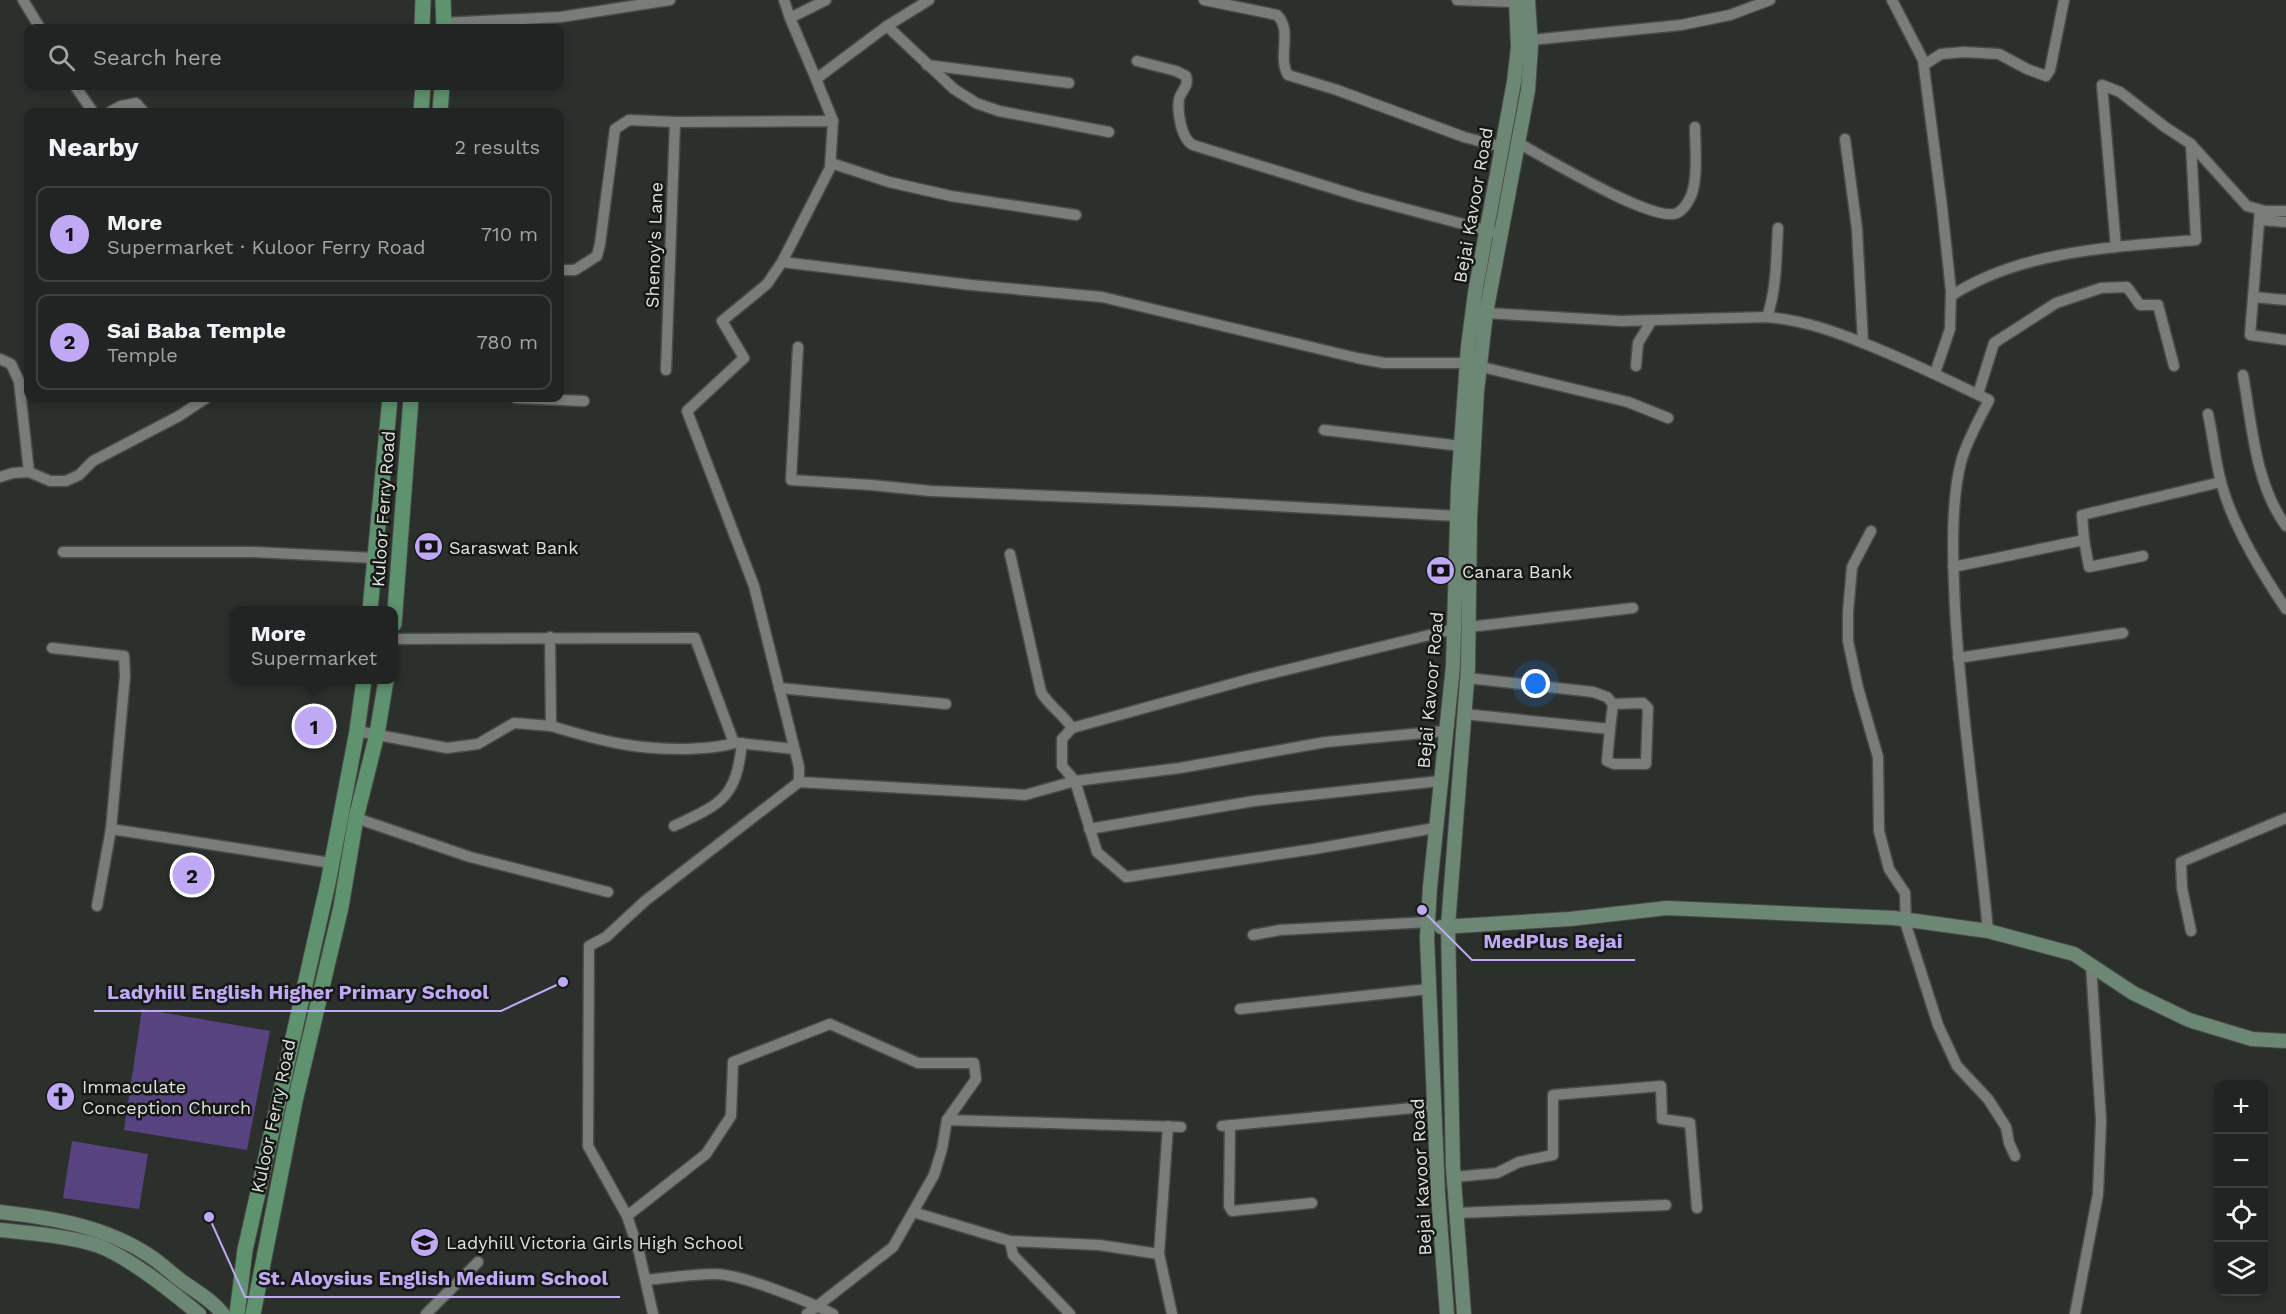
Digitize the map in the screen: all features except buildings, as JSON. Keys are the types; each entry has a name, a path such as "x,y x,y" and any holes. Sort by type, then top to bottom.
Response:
{"main road":[{"path":"422,24 423,0"},
{"path":"443,0 444,24"},
{"name":"Bejai Kavoor Road","path":"1464,1314 1454,1177 1448,926 1472,627 1470,517 1475,293 1518,47 1520,1"},
{"name":"Bejai Kavoor Road","path":"1447,1314 1434,1106 1429,924 1440,781 1453,666 1461,446 1473,361 1486,313 1528,90 1531,40 1520,1"},
{"path":"421,108 423,90"},
{"path":"440,108 442,90"},
{"name":"Kuloor Ferry Road","path":"370,606 390,402"},
{"name":"Kuloor Ferry Road","path":"394,606 411,402"},
{"name":"Kuloor Ferry Road","path":"237,1314 245,1250 313,950 357,731 363,684"},
{"name":"Kuloor Ferry Road","path":"254,1314 295,1101 341,907 356,818 377,734 385,684"},
{"path":"1429,924 1448,926 1570,919 1667,908 1805,913 1907,920 1988,931 2074,954 2133,993 2189,1020 2252,1039 2286,1041"},
{"path":"0,1212 42,1217 97,1229 124,1241 150,1256 209,1299 223,1314"},
{"path":"39,1234 42,1217"},
{"path":"0,1230 39,1234 96,1245 147,1275 199,1314"}],"street":[{"path":"23,0 38,24"},
{"path":"470,24 561,17 670,0"},
{"path":"784,0 833,121 830,168 782,262 767,284 722,321 744,358 687,411 754,586 799,767 799,782"},
{"path":"790,18 826,0"},
{"path":"816,79 887,27 929,0"},
{"path":"1204,0 1280,17 1284,36 1285,70 1288,75 1502,147"},
{"path":"1457,0 1520,1"},
{"path":"1531,40 1681,25 1730,15 1770,0"},
{"path":"1892,0 1924,65 1942,207 1951,296 1950,328 1935,373"},
{"path":"1924,65 1941,54 1964,52 1999,54 2046,76 2050,70 2064,0"},
{"path":"887,27 959,93 986,108 1109,132"},
{"path":"1137,61 1176,71 1186,76 1187,85 1179,100 1179,107 1188,143 1361,197 1502,234"},
{"path":"927,65 1069,83"},
{"path":"2116,247 2102,85 2120,92 2191,144 2247,206 2260,215 2286,222"},
{"path":"78,90 90,108"},
{"path":"117,108 136,103 140,108"},
{"path":"564,270 575,270 597,256 615,129 629,120 833,121"},
{"name":"Shenoy's Lane","path":"666,370 675,122"},
{"path":"1518,143 1629,202 1670,215 1677,213 1691,198 1694,185 1695,127"},
{"path":"1845,139 1857,229 1863,343"},
{"path":"1951,296 1968,284 2058,254 2196,240 2191,144"},
{"path":"831,163 889,182 951,196 1076,215"},
{"path":"2260,215 2286,210"},
{"path":"2260,215 2250,335 2286,340"},
{"path":"1767,317 1773,301 1775,285 1778,228"},
{"path":"782,262 971,285 1102,297 1384,363 1473,361 1482,366 1628,402 1668,418"},
{"path":"1978,394 1994,344 2056,303 2101,288 2127,287 2140,305 2158,305 2174,366"},
{"path":"2253,297 2286,300"},
{"path":"1486,313 1621,321 1767,317 1791,319 1814,324 1863,343 1935,373 1989,399 1960,464 1954,518 1953,567 1958,658 1988,931"},
{"path":"1636,366 1638,343 1652,320"},
{"path":"798,347 791,480 931,491 1203,502 1457,516"},
{"path":"0,359 11,364 20,381 29,472"},
{"path":"2243,375 2263,481 2278,516 2286,526"},
{"path":"564,400 584,401"},
{"path":"0,477 29,472 50,481 66,481 79,475 93,461 189,403"},
{"path":"2208,414 2221,482 2257,566 2286,609"},
{"path":"1324,430 1461,446"},
{"path":"2144,556 2090,567 2084,540 2082,515 2221,482"},
{"path":"1871,531 1852,567 1848,641 1858,688 1878,757 1879,831 1889,869 1905,893 1906,925 1938,1026 1957,1066 1988,1099 2006,1126 2009,1143 2015,1156"},
{"path":"1953,567 2084,540"},
{"path":"63,552 253,552 375,558"},
{"path":"1010,554 1041,692 1072,728"},
{"path":"1472,627 1633,608"},
{"path":"1436,828 1126,877 1097,852 1075,781 1062,766 1062,739 1072,728 1253,678 1454,629"},
{"path":"1958,658 2123,633"},
{"path":"550,637 551,726"},
{"path":"398,639 695,638 738,743 740,766 733,788 714,807 674,826"},
{"path":"52,648 124,656 125,676 111,828 97,906"},
{"path":"1467,678 1593,692 1607,697 1613,704 1607,761 1614,764 1645,765 1648,708 1643,703 1613,704"},
{"path":"779,688 946,704"},
{"path":"1464,714 1610,729"},
{"path":"357,731 447,748 478,744 514,723 551,726 605,743 656,750 721,748 738,743 794,749"},
{"path":"653,1314 646,1280 627,1216 588,1146 589,945 606,937 645,901 799,782 1025,795 1075,781 1180,768 1326,742 1445,732"},
{"path":"1089,830 1254,801 1440,781"},
{"path":"356,818 470,856 608,892"},
{"path":"2191,931 2182,888 2181,862 2286,818"},
{"path":"111,828 331,863"},
{"path":"1253,935 1280,930 1429,924"},
{"path":"2075,1314 2098,1194 2101,1120 2091,965"},
{"path":"1240,1009 1430,989"},
{"path":"627,1216 706,1154 731,1116 733,1062 830,1024 918,1064 974,1064 976,1079 947,1120 942,1149 934,1175 893,1247 807,1314"},
{"path":"1454,1177 1497,1173 1519,1162 1553,1155 1553,1095 1661,1086 1662,1119 1690,1123 1697,1208"},
{"path":"1312,1203 1232,1210 1229,1206 1226,1125 1434,1106"},
{"path":"947,1120 1181,1127"},
{"path":"1168,1126 1159,1254 1172,1314"},
{"path":"1456,1213 1666,1205"},
{"path":"913,1212 1010,1241 1088,1244 1159,1254"},
{"path":"1010,1241 1013,1255 1070,1314"},
{"path":"426,1314 478,1262"},
{"path":"646,1280 717,1274 738,1278 816,1305 833,1314"}],"shaded area":[{"path":"142,1009 270,1031 247,1150 124,1130"},
{"path":"72,1141 148,1154 139,1209 63,1198"}],"place":[{"name":"Saraswat Bank","path":"428,547"},
{"name":"Canara Bank","path":"1441,571"},
{"name":"More","path":"314,726"},
{"name":"Sai Baba Temple","path":"192,875"},
{"name":"MedPlus Bejai","path":"1422,910"},
{"name":"Ladyhill English Higher Primary School","path":"563,982"},
{"name":"Immaculate Conception Church","path":"61,1096"},
{"name":"St. Aloysius English Medium School","path":"209,1217"},
{"name":"Ladyhill Victoria Girls High School","path":"425,1242"}]}
